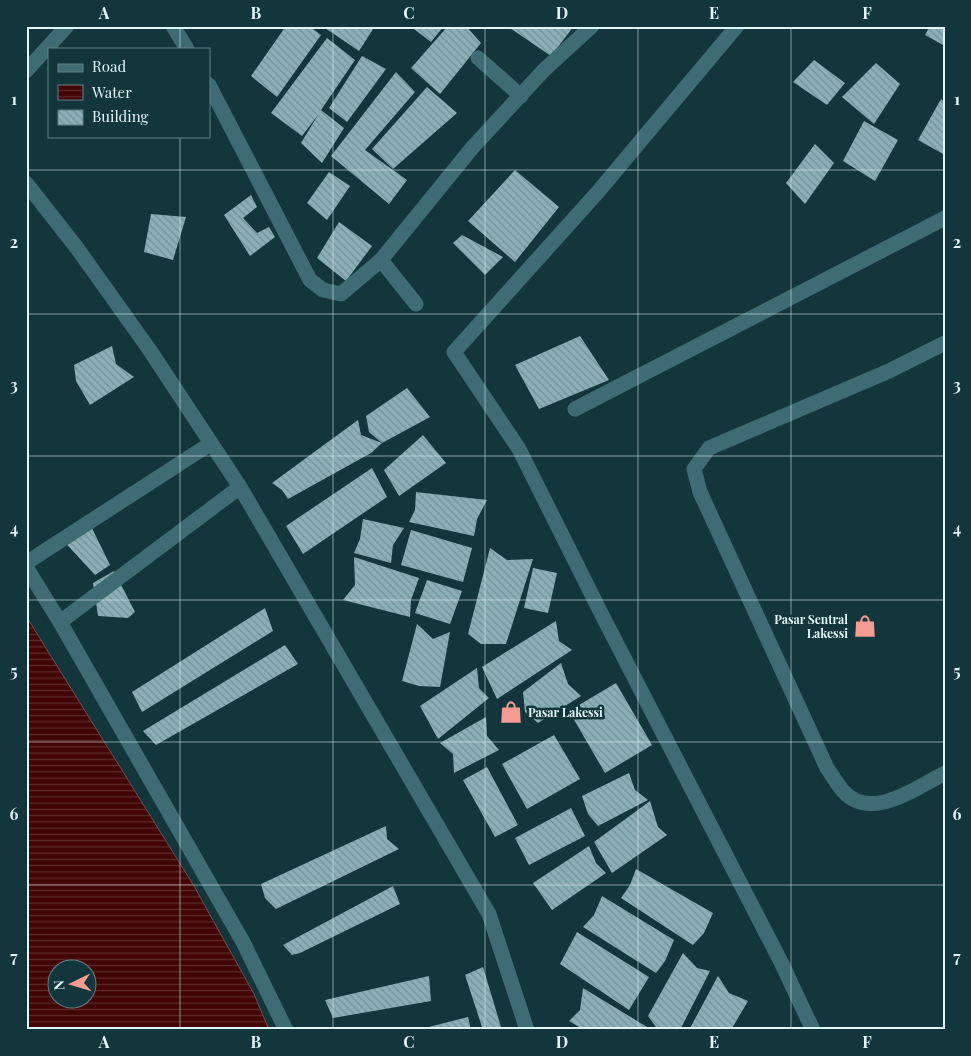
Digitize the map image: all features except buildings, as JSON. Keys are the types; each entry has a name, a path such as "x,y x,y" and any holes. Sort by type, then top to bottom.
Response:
{"street":[{"path":"26,71 67,26"},
{"path":"174,26 186,48"},
{"path":"210,87 310,280 323,290 341,294 381,260 472,148 544,70 592,26"},
{"path":"737,26 597,193 454,352 519,449 602,615 781,962 813,1030"},
{"path":"478,58 521,96"},
{"path":"26,183 77,248 149,349 240,487 489,914 527,1030"},
{"path":"575,409 945,218"},
{"path":"381,260 416,304"},
{"path":"945,343 889,371 710,448 694,469 700,492 827,768 844,792 862,803 886,803 945,773"},
{"path":"26,563 210,444"},
{"path":"60,622 240,487"},
{"path":"26,567 60,622 243,942 286,1030"}],"water":[{"path":"26,616 194,886 254,994 269,1030 26,1030"}],"place":[{"name":"Pasar Sentral Lakessi","path":"865,626"},
{"name":"Pasar Lakessi","path":"511,712"}]}
